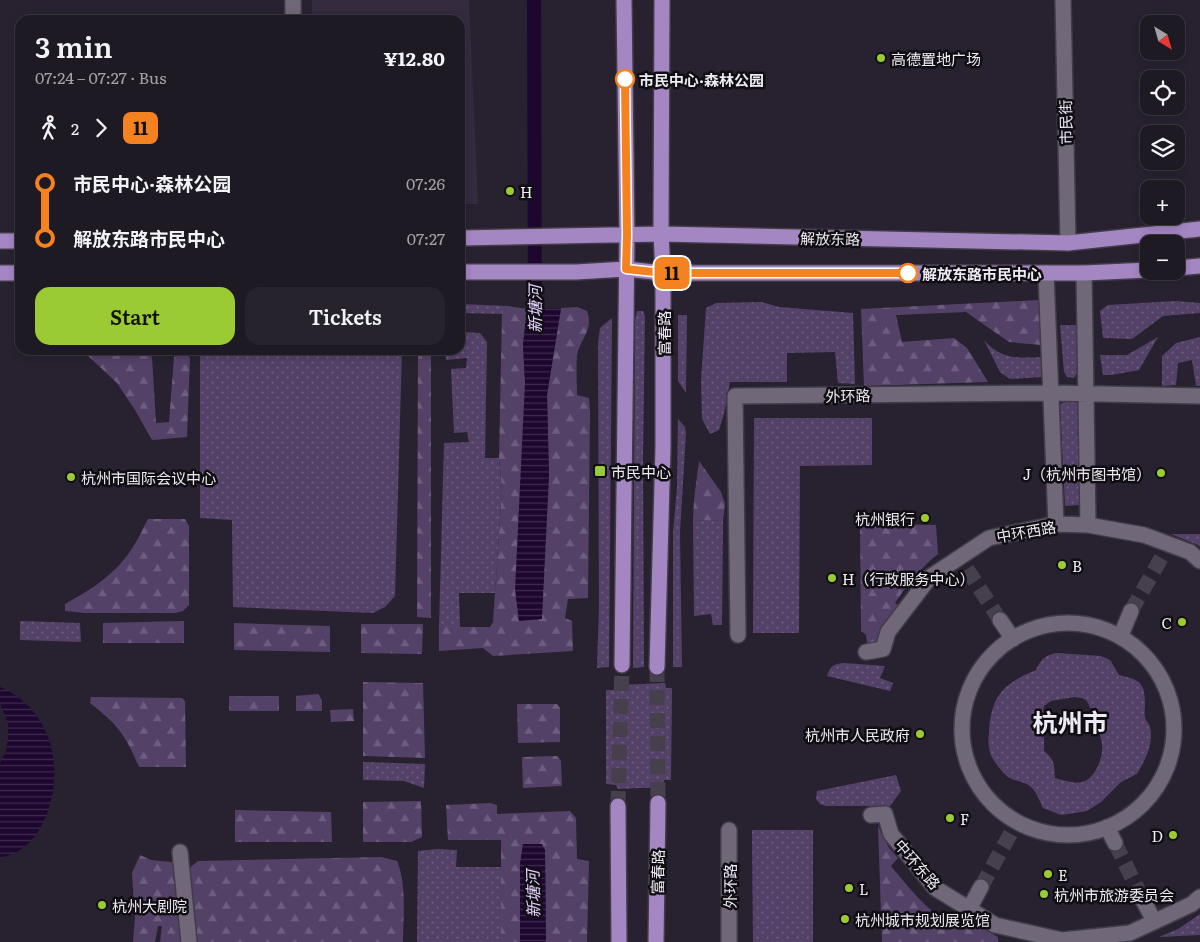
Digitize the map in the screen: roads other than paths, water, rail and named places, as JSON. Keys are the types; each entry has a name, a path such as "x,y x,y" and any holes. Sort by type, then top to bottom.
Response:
{"main road":[{"path":"622,665 627,235 624,0"},
{"name":"富春路","path":"657,667 663,447 663,273 661,234 662,0"},
{"name":"解放东路","path":"465,238 661,234 1068,243 1200,229"},
{"path":"0,241 15,241"},
{"path":"1185,267 1200,266"},
{"path":"465,272 526,270 576,272 626,269 663,273 1084,273 1140,270"},
{"path":"0,273 15,273"},
{"name":"富春路","path":"656,942 658,803"},
{"path":"618,806 619,942"}],"street":[{"path":"293,0 293,15"},
{"name":"市民街","path":"1063,0 1068,243"},
{"path":"1046,273 1056,524"},
{"path":"1084,273 1088,525"},
{"name":"外环路","path":"738,635 735,396 1052,393 1200,396"},
{"name":"中环西路","path":"866,652 883,649 888,632 930,577 963,563 988,538 1056,524 1088,525 1144,534 1166,549 1190,552 1200,561"},
{"path":"1121,636 1131,611"},
{"path":"1000,620 1013,639"},
{"path":"1053,623 1088,624 1121,636 1149,658 1168,688 1176,722 1172,758 1156,790 1131,815 1099,831 1064,836 1015,826 977,785 964,752 962,717 972,684 991,655 1020,634 1053,623"},
{"name":"中环东路","path":"871,815 885,814 891,834 935,888 995,925 1044,939 1077,940 1130,933 1192,904 1200,896"},
{"path":"1107,827 1115,844"},
{"name":"外环路","path":"729,830 729,942"},
{"path":"180,852 189,942"},
{"path":"969,909 981,887"},
{"path":"1143,900 1154,921"}],"water":[{"path":"561,308 547,395 549,477 542,619 519,621 515,590 525,382 523,345 527,309"},
{"path":"0,687 19,698 34,713 45,730 52,749 54,770 53,790 48,811 39,830 32,840 17,852 0,857 0,763 6,751 8,723 0,704"},
{"path":"523,844 542,844 545,850 546,942 520,942 520,864"}],"waterway":[{"name":"新塘河","path":"534,0 535,326"}],"tunnel":[{"path":"1131,611 1163,555"},
{"path":"967,569 1000,620"},
{"path":"618,806 622,665"},
{"path":"657,667 658,803"},
{"path":"981,887 1012,831"},
{"path":"1115,843 1143,900"}],"place":[{"name":"高德置地广场","path":"881,58"},
{"name":"市民中心·森林公园","path":"625,79"},
{"name":"H","path":"510,191"},
{"name":"解放东路市民中心","path":"908,273"},
{"name":"市民中心","path":"600,471"},
{"name":"J（杭州市图书馆）","path":"1161,473"},
{"name":"杭州市国际会议中心","path":"71,477"},
{"name":"杭州银行","path":"925,518"},
{"name":"B","path":"1062,565"},
{"name":"H（行政服务中心）","path":"832,578"},
{"name":"C","path":"1182,622"},
{"name":"杭州市人民政府","path":"920,734"},
{"name":"F","path":"950,818"},
{"name":"D","path":"1173,835"},
{"name":"E","path":"1048,874"},
{"name":"L","path":"849,888"},
{"name":"杭州市旅游委员会","path":"1044,894"},
{"name":"杭州大剧院","path":"102,905"},
{"name":"杭州城市规划展览馆","path":"845,919"}],"district":[{"name":"杭州市","path":"1070,721"}]}
